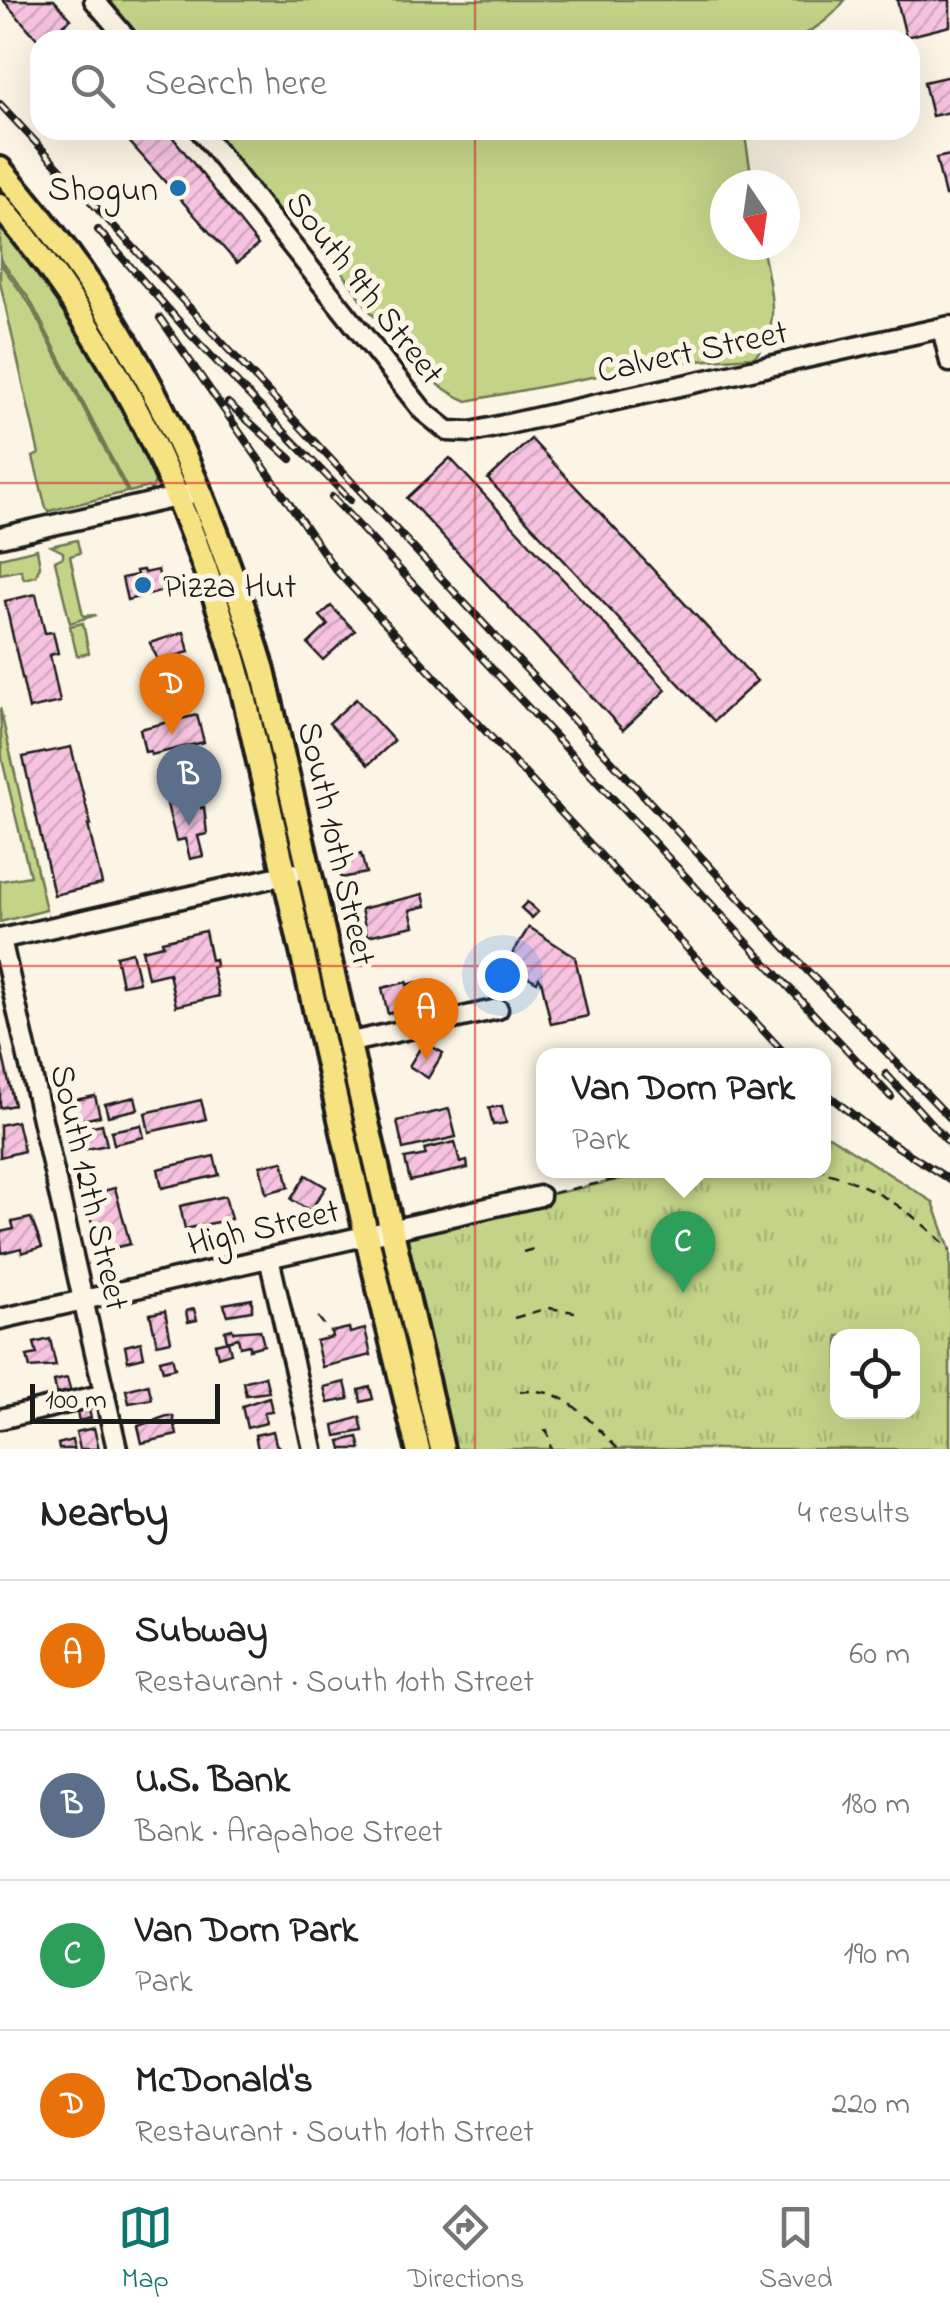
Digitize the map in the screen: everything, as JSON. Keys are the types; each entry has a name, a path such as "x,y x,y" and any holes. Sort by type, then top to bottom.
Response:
{"main road":[{"name":"South 10th Street","path":"0,170 94,290 148,382 202,491 230,564 263,670 442,1449"},
{"name":"South 10th Street","path":"0,206 90,329 145,427 178,496 228,633 418,1449"}],"street":[{"path":"94,0 120,30"},
{"name":"South 9th Street","path":"208,140 423,411 448,432"},
{"path":"946,327 950,362"},
{"name":"Calvert Street","path":"448,432 483,429 946,327"},
{"path":"0,537 202,491"},
{"path":"0,939 308,870"},
{"name":"South 12th Street","path":"0,939 117,1449"},
{"path":"347,1043 498,1009"},
{"name":"High Street","path":"0,1319 540,1196"},
{"path":"269,1258 313,1449"},
{"path":"0,1419 104,1394"}],"path":[{"path":"831,1174 892,1202 950,1250"},
{"path":"540,1196 622,1178"},
{"path":"523,1252 540,1247"},
{"path":"514,1318 548,1308 574,1312"},
{"path":"318,1317 330,1332"},
{"path":"520,1392 546,1390 566,1399 618,1449"},
{"path":"544,1431 548,1430 551,1449"}],"green space":[{"path":"110,0 845,0 813,30 134,30"},
{"path":"221,140 746,140 751,170 710,170 710,260 765,260 772,304 769,333 754,357 665,363 467,401 444,389 401,349 310,226 285,220"},
{"path":"0,220 97,357 158,475 151,491 149,487 129,492 30,300 0,259"},
{"path":"0,263 29,303 127,492 49,511 46,508 33,457 39,454 0,282"},
{"path":"77,540 80,553 70,556 83,616 96,615 70,623 55,561 63,557 63,552 51,546"},
{"path":"37,549 40,566 36,576 24,579 21,570 0,574 0,558"},
{"path":"83,623 89,653 77,656 70,626"},
{"path":"0,708 46,910 0,922 0,881 30,876 2,759"},
{"path":"831,1137 933,1202 950,1250 950,1449 455,1449 400,1227 627,1178 831,1178"}],"building":[{"path":"3,0 54,0 71,19 56,30 30,31"},
{"path":"897,0 950,0 950,26 920,34 920,30 904,30"},
{"path":"950,76 950,112 932,116 924,82"},
{"path":"128,140 175,140 258,245 237,263"},
{"path":"950,155 950,195 945,196 936,158"},
{"path":"531,439 757,681 714,721 488,479"},
{"path":"450,458 666,690 623,730 407,498"},
{"name":"Pizza Hut","path":"143,570 158,570 163,591 127,600 122,578"},
{"path":"36,594 45,633 53,632 58,653 50,655 60,702 29,709 5,601"},
{"path":"331,606 355,631 323,660 308,644 328,625 320,616"},
{"path":"184,632 189,652 174,656 175,659 158,660 150,643"},
{"path":"356,699 394,741 368,765 329,723"},
{"path":"197,715 204,742 151,755 150,751 145,752 140,729"},
{"path":"71,747 102,884 54,895 23,757"},
{"path":"198,792 207,834 198,836 203,856 190,859 185,839 176,841 166,800"},
{"path":"361,854 366,873 341,878 337,860"},
{"path":"423,894 426,906 410,910 414,926 367,936 361,909"},
{"path":"527,902 538,912 532,918 521,908"},
{"path":"529,927 575,957 588,1016 551,1024 541,980 537,982 506,964"},
{"path":"205,931 211,960 215,959 216,966 212,967 219,996 176,1006 169,973 148,978 142,950"},
{"path":"132,952 139,982 122,985 116,956"},
{"path":"417,982 422,1003 388,1014 382,988"},
{"path":"424,1042 443,1053 428,1078 409,1066"},
{"path":"0,1043 14,1105 0,1108"},
{"path":"95,1096 100,1116 70,1123 65,1102"},
{"path":"135,1097 138,1109 108,1116 105,1104"},
{"path":"201,1100 206,1119 149,1132 145,1113"},
{"path":"502,1106 506,1123 493,1125 489,1108"},
{"path":"449,1109 456,1137 403,1149 397,1121"},
{"path":"17,1121 24,1151 0,1157 0,1125"},
{"path":"102,1124 107,1145 77,1151 72,1131"},
{"path":"141,1125 144,1137 114,1144 111,1131"},
{"path":"455,1142 460,1163 467,1161 468,1168 410,1181 405,1159 426,1155 424,1149"},
{"path":"214,1156 219,1175 162,1188 158,1169"},
{"path":"283,1161 289,1187 266,1193 260,1166"},
{"path":"306,1175 326,1187 310,1211 291,1199"},
{"path":"115,1188 130,1244 100,1251 85,1199 87,1195"},
{"path":"225,1196 231,1219 185,1229 180,1206"},
{"path":"31,1218 42,1247 2,1253 0,1232 14,1229 12,1222"},
{"path":"252,1299 252,1311 228,1315 224,1304"},
{"path":"194,1309 197,1320 188,1322 186,1311"},
{"path":"165,1311 171,1341 157,1344 150,1314"},
{"path":"349,1328 350,1333 365,1329 371,1355 322,1367 316,1341"},
{"path":"260,1330 264,1345 249,1349 249,1345 240,1347 238,1338 227,1341 225,1331"},
{"path":"50,1339 56,1366 30,1368 27,1356 37,1354 34,1343"},
{"path":"228,1341 231,1353 218,1357 215,1344"},
{"path":"141,1342 144,1357 128,1361 125,1346"},
{"path":"172,1357 175,1368 163,1371 160,1360"},
{"path":"265,1376 269,1392 246,1395 243,1382"},
{"path":"67,1378 71,1392 57,1395 54,1381"},
{"path":"345,1382 349,1399 328,1403 324,1387"},
{"path":"148,1384 152,1399 129,1403 126,1390"},
{"path":"370,1387 373,1399 361,1402 359,1390"},
{"path":"269,1397 272,1411 264,1412 266,1423 247,1428 242,1406"},
{"path":"88,1406 91,1418 79,1421 76,1408"},
{"path":"173,1416 177,1435 142,1443 138,1426"},
{"path":"360,1417 363,1431 336,1436 334,1425"},
{"path":"94,1428 99,1449 80,1449 76,1432"},
{"path":"273,1431 281,1449 258,1449 255,1435"},
{"path":"358,1437 361,1449 342,1449 340,1441"},
{"path":"72,1440 74,1449 59,1449 58,1444"}],"railway":[{"path":"0,104 30,136"},
{"path":"34,140 797,960 950,1118"},
{"path":"98,230 192,336 350,500"},
{"path":"160,318 335,569 780,1048"},
{"path":"228,403 291,459"},
{"path":"332,497 891,1097"},
{"path":"886,1074 950,1144"},
{"path":"831,1097 876,1133 950,1180"}],"place":[{"name":"Shogun","path":"178,188"},
{"name":"Pizza Hut","path":"143,585"},
{"name":"McDonald's","path":"172,735"},
{"name":"U.S. Bank","path":"189,826"},
{"name":"Subway","path":"426,1060"},
{"name":"Van Dorn Park","path":"683,1293"}]}
